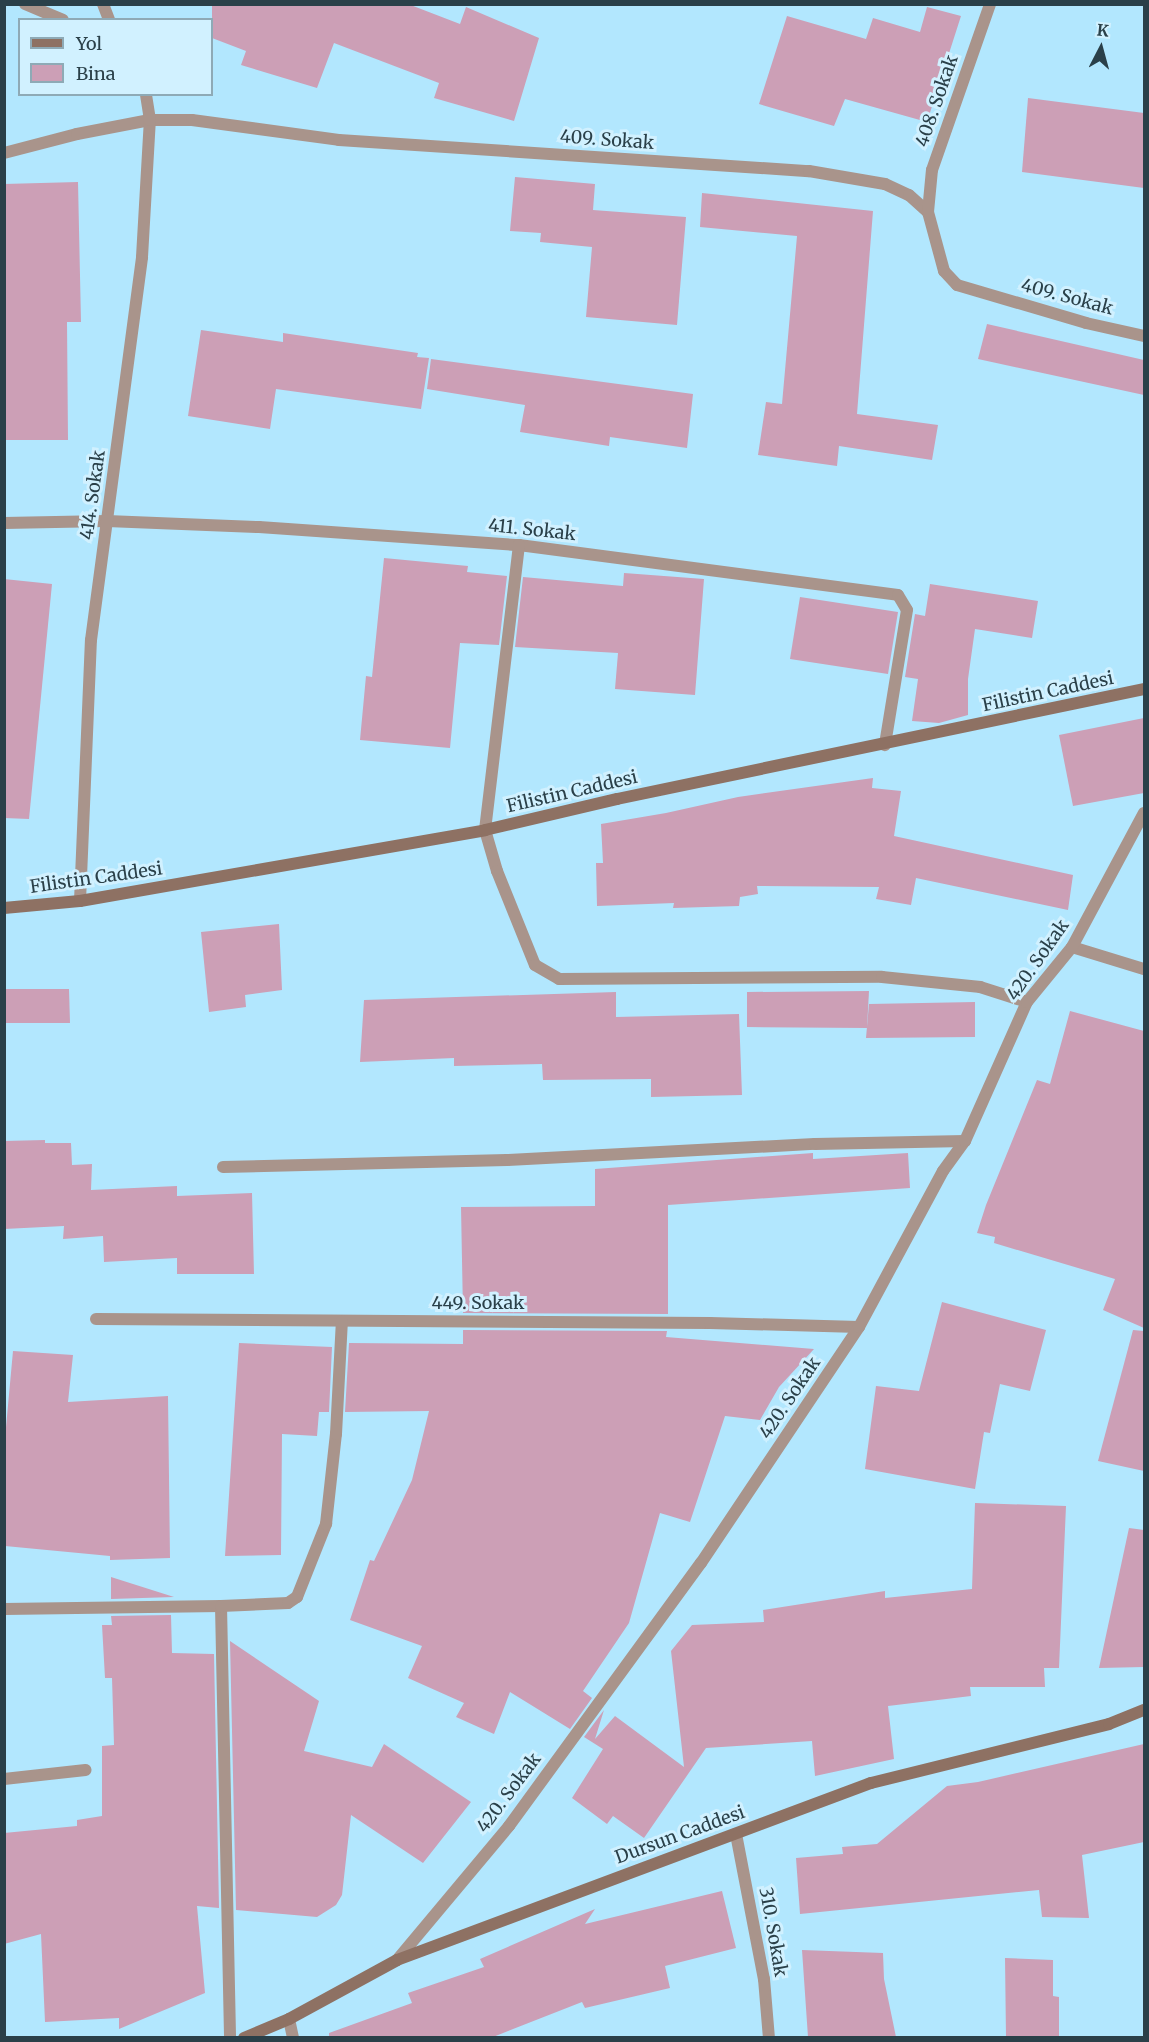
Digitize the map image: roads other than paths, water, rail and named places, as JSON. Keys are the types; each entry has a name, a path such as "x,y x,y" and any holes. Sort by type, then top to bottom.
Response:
{"street":[{"path":"25,4 58,18"},
{"name":"408. Sokak","path":"928,212 932,170 990,4"},
{"name":"414. Sokak","path":"80,901 92,640 142,257 150,120 146,96"},
{"name":"409. Sokak","path":"4,153 77,134 150,120 192,120 351,141 809,171 885,184 909,195 928,212 944,271 957,285 1086,323 1144,336"},
{"name":"411. Sokak","path":"4,523 107,521 259,527 519,545 898,595 907,610 885,745"},
{"path":"519,545 485,830 497,871 535,965 559,979 882,977 980,987 1027,1002"},
{"name":"Filistin Caddesi","path":"4,908 80,901 485,830 617,799 885,745 1144,689"},
{"name":"420. Sokak","path":"397,1960 509,1826 694,1573 859,1327 943,1172 964,1141 1027,1002 1072,947 1144,813"},
{"path":"1072,947 1144,969"},
{"path":"223,1167 507,1160 815,1144 964,1141"},
{"name":"449. Sokak","path":"96,1319 698,1323 859,1327"},
{"path":"4,1609 221,1606 288,1603 297,1597 326,1524 336,1434 342,1321"},
{"path":"221,1606 230,2037"},
{"name":"Dursun Caddesi","path":"244,2037 289,2019 397,1960 871,1783 1109,1724 1144,1710"},
{"path":"4,1779 26,1774 86,1770"},
{"name":"310. Sokak","path":"736,1834 764,1979 768,2037"},
{"path":"289,2019 292,2037"}]}
